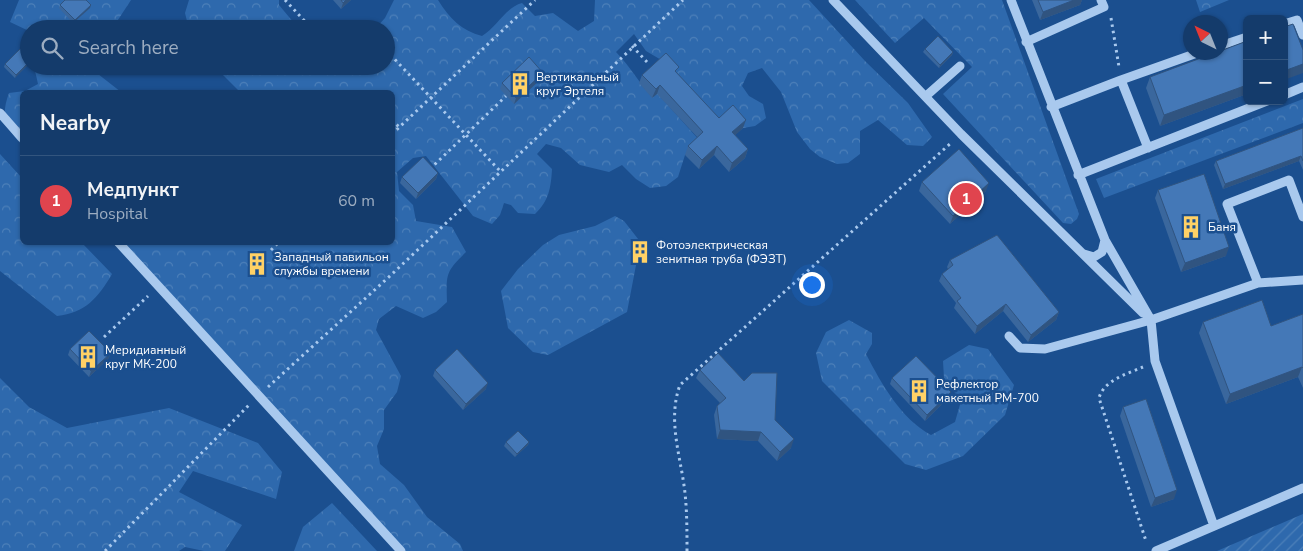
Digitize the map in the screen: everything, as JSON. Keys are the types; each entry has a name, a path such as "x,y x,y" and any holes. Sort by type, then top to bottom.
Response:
{"lane":[{"path":"833,0 961,134 1151,320"},
{"path":"1011,0 1051,107 1105,240 1151,320 1155,361 1214,526"},
{"path":"1026,42 1104,8 1101,0"},
{"path":"1288,23 1297,20 1303,35"},
{"path":"1228,43 1243,38"},
{"path":"1051,107 1183,58"},
{"path":"926,96 960,66"},
{"path":"1120,80 1148,148"},
{"path":"1288,93 1303,87"},
{"path":"1078,175 1257,105"},
{"path":"0,113 20,136"},
{"path":"1258,283 1227,204 1289,180 1303,217"},
{"path":"1082,253 1094,257 1102,252 1105,240"},
{"path":"121,245 401,551"},
{"path":"1009,336 1020,348 1045,349 1151,320 1258,283 1303,280"},
{"path":"1156,551 1303,488"}],"path":[{"path":"285,0 304,20"},
{"path":"395,132 535,0"},
{"path":"105,551 258,395 683,0"},
{"path":"1110,9 1120,80"},
{"path":"632,46 647,62"},
{"path":"395,60 500,171"},
{"path":"428,171 506,96"},
{"path":"395,123 400,128"},
{"path":"687,551 685,491 678,457 674,412 680,385 961,134"},
{"path":"271,250 275,245"},
{"path":"104,337 158,286"},
{"path":"1147,542 1099,398 1102,390 1110,383 1155,361"}],"green space":[{"path":"19,0 131,0 118,20 20,20 20,27 10,22"},
{"path":"189,0 279,0 279,5 292,20 187,20 185,13"},
{"path":"394,0 438,0 457,23 468,31 482,36 506,13 522,3 535,16 553,13 578,31 594,21 595,0 809,0 865,61 908,103 932,137 923,146 907,145 878,120 860,131 860,154 848,163 837,164 820,157 810,149 797,132 781,92 762,68 748,73 742,86 749,96 763,104 766,118 755,126 743,128 730,114 716,127 663,61 646,51 634,34 616,52 652,97 657,93 700,141 685,155 678,177 666,186 650,188 636,179 622,165 609,172 580,165 561,148 546,144 537,154 552,169 550,188 540,209 535,214 518,213 511,205 504,203 500,215 492,224 473,216 426,156 413,158 397,172 399,191 413,205 416,221 452,227 466,252 451,269 447,279 447,302 436,312 423,318 396,306 379,319 376,330 401,376 397,392 384,410 384,429 377,446 380,464 404,485 427,517 460,544 463,551 404,551 116,245 395,245 395,90 238,90 223,75 395,75 395,20 383,20"},
{"path":"855,0 1002,0 1079,214 1077,219 1071,224 1063,223 943,94 972,67 924,18 895,43"},
{"path":"1196,0 1229,0 1200,12"},
{"path":"36,75 99,75 118,90 27,90 38,84"},
{"path":"20,92 20,143 6,122 5,109 9,93"},
{"path":"1303,99 1303,123 1104,198 1096,179"},
{"path":"0,154 20,176 20,245 84,245 112,274 90,303 75,312 57,316 0,271"},
{"path":"615,216 624,221 642,244 633,257 637,260 627,312 548,355 533,352 508,328 501,291 518,269 543,245 559,235 595,226"},
{"path":"849,320 872,333 872,344 866,354 878,377 910,420 931,435 955,422 961,401 944,378 943,361 969,345 988,349 1014,385 1005,415 963,456 926,470 905,464 822,381 816,353 826,332"},
{"path":"0,378 29,407 67,428 169,408 258,443 282,472 276,499 193,471 179,492 242,525 225,551 204,551 185,547 179,551 0,551"},
{"path":"332,503 377,551 294,551 303,527"},
{"path":"1303,514 1303,551 1217,551"}],"building":[{"path":"65,0 86,0 91,5 75,20 60,5"},
{"path":"1038,0 1074,0 1043,12"},
{"path":"1293,24 1303,50 1303,64 1288,70 1288,60 1288,26"},
{"path":"938,36 953,52 940,65 925,49"},
{"path":"1243,42 1243,86 1164,115 1150,77 1196,60 1228,60 1228,48"},
{"path":"20,49 20,71 16,75 5,64"},
{"path":"666,53 679,67 675,71 719,118 733,105 746,120 732,132 748,149 732,163 717,146 702,160 688,146 703,132 660,85 656,89 642,75"},
{"name":"Вертикальный круг Эртеля","path":"529,57 543,73 516,98 502,83"},
{"path":"1303,128 1303,161 1301,156 1225,184 1216,161"},
{"path":"959,149 989,183 953,216 922,182"},
{"path":"423,157 438,173 418,193 402,177"},
{"name":"Баня","path":"1204,174 1229,247 1185,263 1158,190"},
{"path":"997,235 1059,312 1031,335 1006,304 977,326 957,301 961,298 942,274 953,265 950,260"},
{"name":"Фотоэлектрическая зенитная труба (ФЭЗТ)","path":"635,240 643,241 649,249 646,257 638,257 634,254 632,249"},
{"path":"1262,300 1271,326 1303,314 1303,368 1230,394 1203,322"},
{"name":"Меридианный круг МК-200","path":"89,331 111,353 91,371 70,349"},
{"path":"457,349 488,383 466,404 435,370"},
{"path":"718,353 744,381 752,373 777,373 775,420 794,439 780,452 761,432 720,430 717,406 726,398 700,370"},
{"name":"Рефлектор макетный РМ-700","path":"916,356 951,392 927,415 892,378"},
{"path":"1146,399 1177,490 1155,498 1123,407"},
{"path":"518,431 529,442 517,454 506,442"}],"place":[{"name":"Вертикальный круг Эртеля","path":"520,84"},
{"name":"Медпункт","path":"966,199"},
{"name":"Баня","path":"1191,227"},
{"name":"Фотоэлектрическая зенитная труба (ФЭЗТ)","path":"640,252"},
{"name":"Западный павильон службы времени","path":"257,264"},
{"name":"Меридианный круг МК-200","path":"88,357"},
{"name":"Рефлектор макетный РМ-700","path":"919,391"}]}
